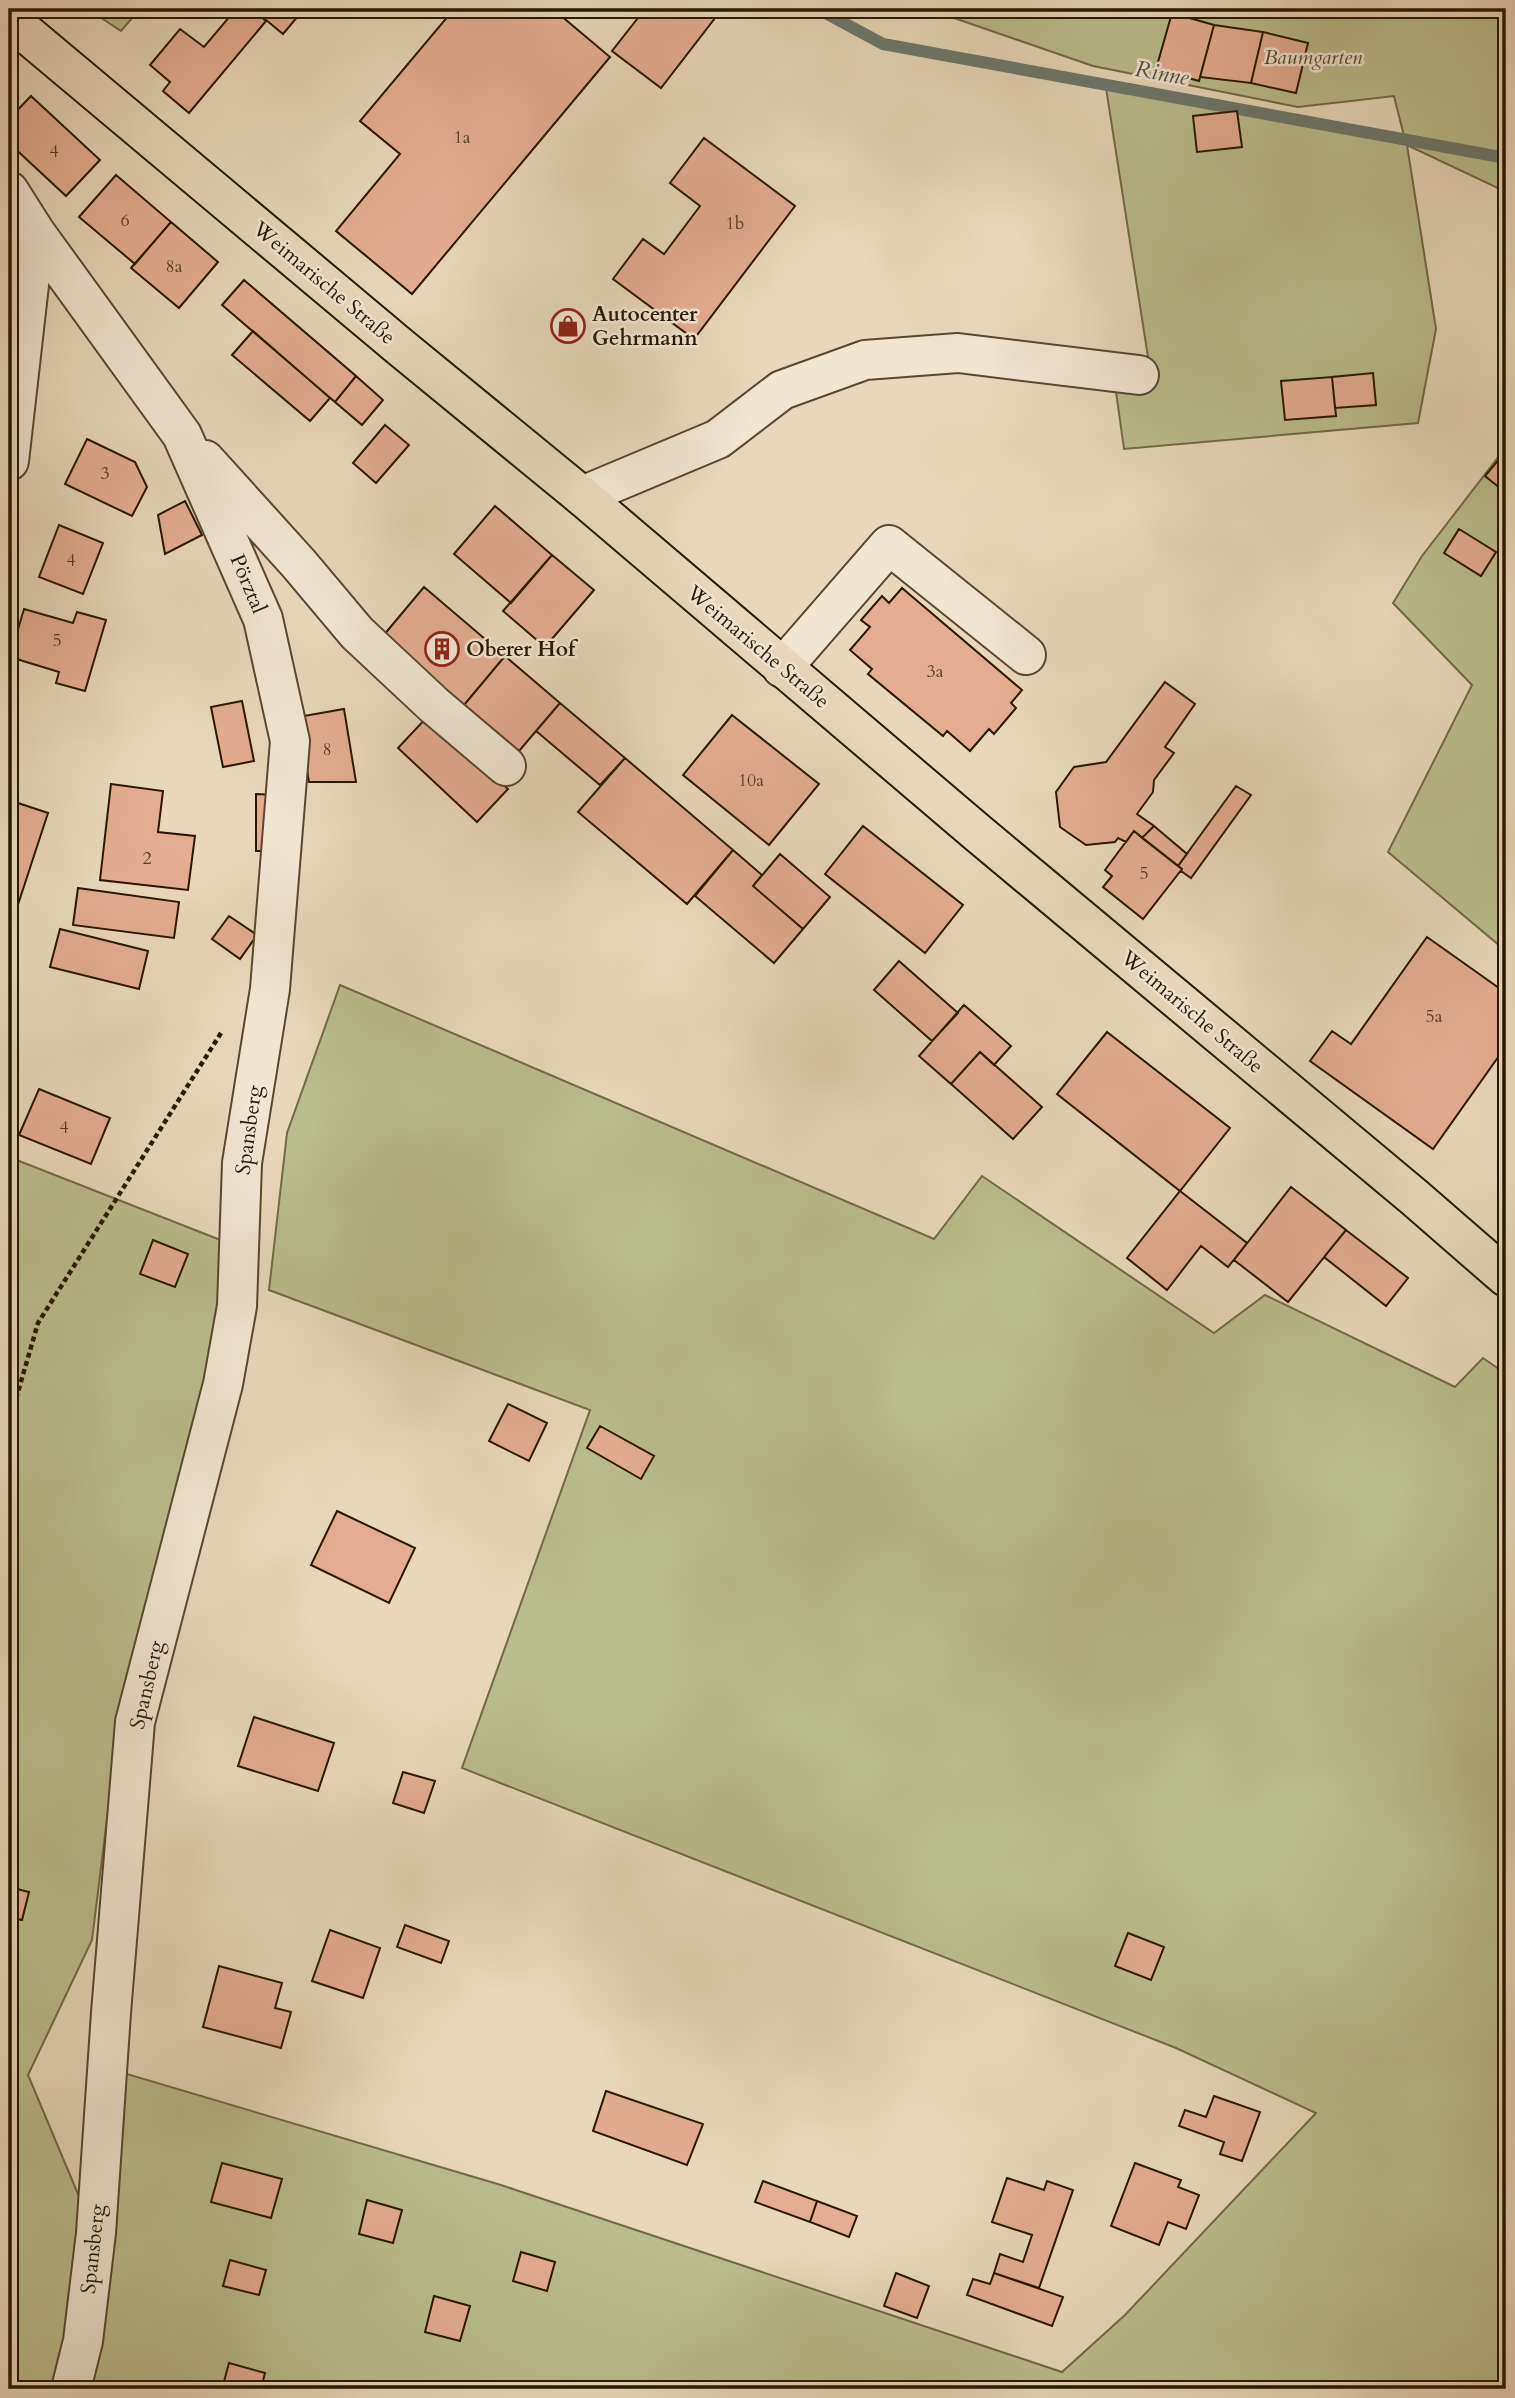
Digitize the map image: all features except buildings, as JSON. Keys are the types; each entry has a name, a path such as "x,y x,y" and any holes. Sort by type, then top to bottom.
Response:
{"main road":[{"name":"Weimarische Straße","path":"9,19 582,496 782,668 1404,1188 1506,1277"}],"street":[{"name":"Pörztal","path":"9,191 182,435 264,619 290,741 270,989"},
{"path":"9,461 36,232"},
{"path":"582,496 718,439 782,390 865,360 958,353 1139,375"},
{"path":"182,435 358,633 434,705 506,766"},
{"path":"782,668 890,545 1026,655"},
{"name":"Spansberg","path":"71,2389 83,2341 96,2233 135,1722 223,1384 237,1306 242,1163 270,989"}],"path":[{"path":"9,1423 38,1323 242,1001 270,989"}],"green space":[{"path":"88,9 140,9 121,31"},
{"name":"Baumgarten","path":"928,9 1506,9 1506,192 1407,145 1436,329 1418,423 1124,449 1112,363 1148,357 1106,88 1406,144 1394,96 1298,107 1093,66"},
{"path":"1506,447 1506,951 1388,852 1472,685 1393,603 1422,556"},
{"path":"340,985 934,1239 982,1176 1214,1333 1265,1295 1455,1387 1483,1358 1506,1374 1506,2389 112,2389 86,2382 117,2071 501,2185 1062,2372 1125,2315 1316,2113 1176,2048 462,1768 590,1410 269,1290 287,1133"},
{"path":"9,1157 228,1243 211,1379 122,1698 92,1940 28,2075 83,2206 62,2389 9,2389"}],"waterway":[{"name":"Rinne","path":"818,9 883,44 1506,158"}],"place":[{"name":"Autocenter Gehrmann","path":"568,326"},
{"name":"Oberer Hof","path":"442,649"}]}
